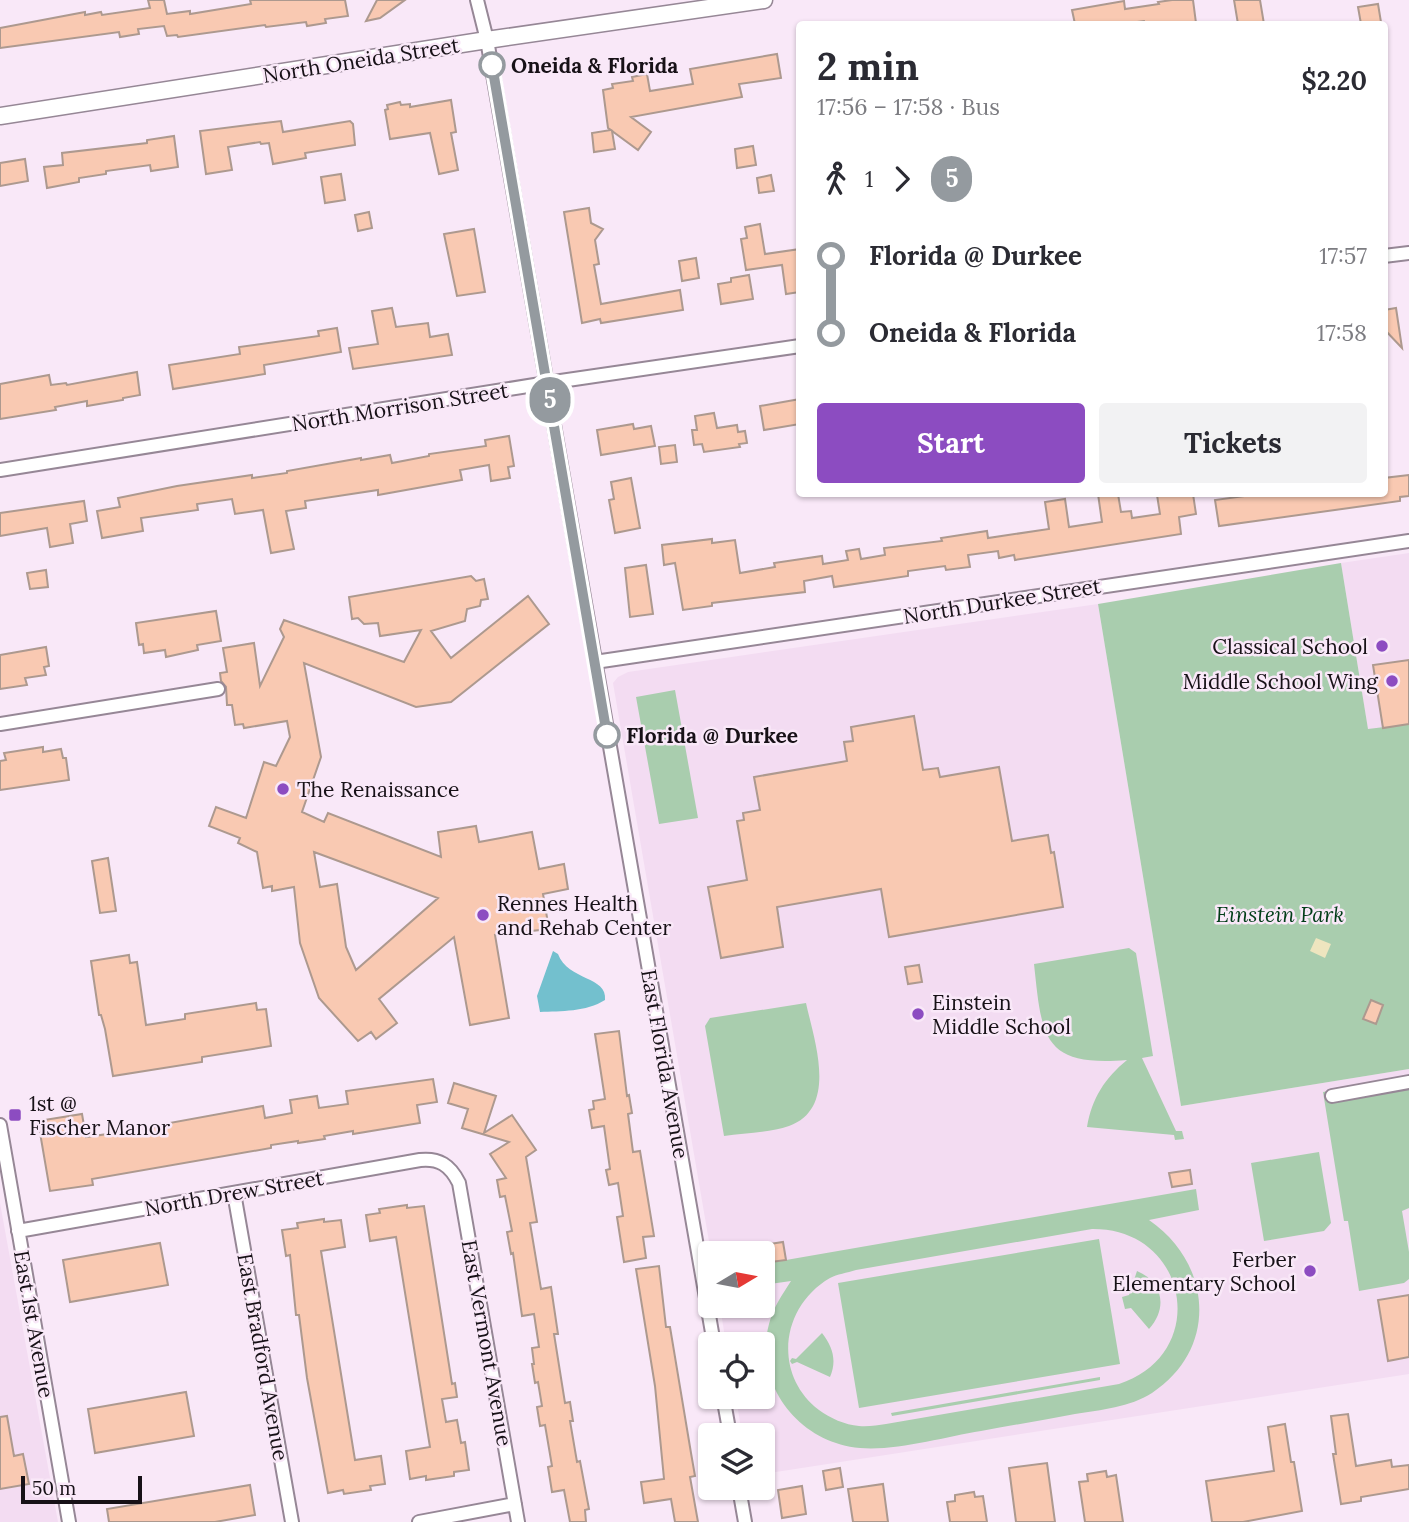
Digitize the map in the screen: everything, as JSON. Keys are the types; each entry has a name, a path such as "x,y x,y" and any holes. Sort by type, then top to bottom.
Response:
{"street":[{"name":"East Florida Avenue","path":"477,0 488,40 712,1332"},
{"name":"North Oneida Street","path":"0,116 764,0"},
{"path":"1388,256 1409,253"},
{"name":"North Morrison Street","path":"0,470 547,383 796,347"},
{"name":"North Durkee Street","path":"595,662 1409,541"},
{"path":"0,724 218,689"},
{"path":"1332,1096 1409,1082"},
{"name":"East 1st Avenue","path":"0,1125 69,1522"},
{"name":"North Drew Street","path":"18,1231 420,1160 432,1159 449,1167"},
{"name":"East Vermont Avenue","path":"449,1167 459,1183 518,1522"},
{"name":"East Bradford Avenue","path":"234,1193 292,1522"},
{"path":"741,1500 745,1522"},
{"path":"419,1522 515,1504"}],"shaded area":[{"name":"Classical School","path":"1409,553 1409,845 1368,730 1341,563"},
{"name":"Einstein Middle School","path":"1098,604 1181,1106 1409,1069 1409,1374 775,1472 775,1423 740,1423 738,1409 775,1409 775,1332 724,1332 722,1318 775,1318 775,1241 709,1241 613,683 628,672"},
{"path":"0,1203 58,1522 0,1522"}],"green space":[{"name":"Einstein Park","path":"1341,563 1368,729 1409,724 1409,1069 1181,1106 1098,604"},
{"path":"675,690 698,818 659,824 636,697"},
{"path":"1129,948 1136,953 1153,1056 1142,1058 1176,1131 1182,1131 1184,1139 1175,1140 1174,1135 1087,1127 1092,1107 1101,1089 1127,1060 1099,1061 1062,1052 1052,1042 1040,1011 1034,964"},
{"path":"806,1003 819,1072 814,1104 804,1117 789,1126 724,1136 705,1026 710,1018"},
{"path":"1409,1077 1409,1208 1402,1211 1409,1252 1409,1279 1404,1283 1359,1291 1348,1221 1344,1221 1323,1092"},
{"path":"1319,1152 1331,1223 1324,1231 1264,1241 1251,1163"},
{"path":"1196,1189 1199,1210 1149,1220 1170,1238 1185,1259 1195,1282 1199,1306 1197,1330 1189,1353 1174,1375 1152,1393 1125,1405 920,1443 874,1448 838,1444 818,1435 800,1422 786,1407 775,1388 775,1332 768,1332 769,1324 771,1318 775,1318 775,1308 791,1281 775,1283 775,1262","holes":["1092,1229 1125,1234 1150,1249 1167,1270 1176,1295 1176,1322 1167,1347 1148,1369 1119,1384 862,1426 843,1423 819,1410 804,1395 794,1379 788,1342 792,1323 813,1291 833,1277 856,1270"]},
{"path":"1099,1239 1120,1364 859,1408 838,1283"},
{"path":"1137,1271 1153,1282 1160,1296 1159,1313 1149,1329 1131,1308 1125,1309 1122,1297 1129,1295"},
{"path":"822,1333 833,1354 830,1377 790,1361 792,1358 796,1359"},
{"path":"1100,1377 1100,1380 892,1416 891,1413"}],"sand":[{"path":"1316,938 1331,944 1325,958 1310,951"}],"water":[{"path":"553,951 570,969 600,986 605,1000 582,1009 540,1012 537,996"}],"building":[{"path":"148,0 164,0 167,14 190,11 190,14 251,4 250,0 345,0 348,16 325,19 326,23 307,26 306,22 265,25 178,37 167,36 164,26 138,29 139,34 120,37 119,32 0,48 0,28 85,12 85,15 101,12 102,15 150,8"},
{"path":"377,0 405,0 380,18 366,21"},
{"path":"1193,0 1196,21 1074,21 1072,10 1124,1 1125,9 1159,4 1158,2"},
{"path":"1234,0 1260,0 1264,21 1238,21"},
{"path":"1378,4 1381,21 1360,21 1358,7"},
{"path":"777,54 781,78 739,84 742,97 631,117 651,132 638,150 612,131 615,149 594,152 592,133 611,130 608,128 603,90 613,88 612,84 633,81 632,77 647,74 650,91 693,84 690,69"},
{"path":"451,100 456,132 451,133 458,170 439,174 430,133 390,139 385,110 388,109 387,105 400,102 401,105 410,104 410,107"},
{"path":"281,121 283,132 350,121 353,124 355,145 305,153 306,158 273,164 269,143 228,147 232,170 206,174 200,131"},
{"path":"174,136 178,167 151,171 150,165 106,171 106,174 79,178 79,182 47,188 44,167 63,165 62,153 147,143 147,140"},
{"path":"753,146 756,165 737,168 735,149"},
{"path":"25,159 28,181 0,186 0,163"},
{"path":"341,174 345,200 325,203 321,177"},
{"path":"771,175 774,191 759,193 757,178"},
{"path":"589,208 591,223 603,229 595,240 599,264 594,265 601,304 680,290 683,310 601,323 600,319 582,323 564,212"},
{"path":"369,212 372,228 358,231 355,215"},
{"path":"760,224 765,254 796,250 796,293 786,294 782,265 746,270 741,239 747,238 745,227"},
{"path":"474,229 485,292 457,296 444,234"},
{"path":"696,258 699,278 682,281 679,261"},
{"path":"749,275 753,299 721,304 718,284 731,282 731,278"},
{"path":"392,308 396,327 428,323 430,337 448,334 452,355 353,369 349,348 378,344 372,311"},
{"path":"1396,308 1402,348 1388,333 1388,309"},
{"path":"337,328 341,352 264,365 265,374 173,389 169,365 240,354 239,347 319,336 318,331"},
{"path":"137,372 140,395 87,406 87,401 55,407 56,410 0,419 0,384 49,375 51,385 67,385"},
{"path":"796,400 796,425 764,430 760,406"},
{"path":"714,413 717,428 737,425 738,432 745,431 747,443 739,444 740,447 704,452 702,444 694,445 692,430 697,430 695,416"},
{"path":"633,424 634,429 651,426 655,446 601,455 597,430"},
{"path":"509,436 514,466 508,467 510,478 491,481 489,465 460,470 462,480 378,495 378,490 305,501 306,508 286,511 294,549 271,553 263,510 235,514 232,499 197,504 198,510 141,518 143,531 102,538 97,511 120,507 118,498 177,486 252,475 252,478 287,473 361,458 390,455 392,463 429,454 486,446 485,440"},
{"path":"675,445 677,462 661,464 659,447"},
{"path":"1409,475 1409,496 1400,497 1400,501 1219,526 1215,500 1237,497 1388,497 1388,478"},
{"path":"631,478 640,528 615,533 609,500 614,499 611,482"},
{"path":"1098,497 1118,497 1121,512 1131,511 1132,518 1160,514 1157,497 1193,497 1196,514 1179,517 1181,534 1015,560 1014,555 999,558 998,551 968,555 970,567 946,570 945,566 908,571 908,576 834,587 832,576 804,581 805,592 712,603 712,606 683,610 675,563 664,565 662,545 712,539 712,543 735,540 740,573 775,567 774,563 822,556 823,564 848,560 846,551 859,549 861,559 885,555 884,548 942,541 941,538 987,531 988,538 1049,529 1045,502 1065,499 1069,527 1102,522"},
{"path":"84,501 87,521 70,524 73,543 50,547 47,528 0,536 0,513"},
{"path":"646,565 653,614 630,617 625,568"},
{"path":"46,570 48,587 30,589 27,573"},
{"path":"471,576 476,581 484,579 488,599 481,600 480,606 467,609 465,621 431,631 451,658 528,596 549,624 451,702 416,707 304,663 321,757 302,812 324,822 328,813 441,857 438,832 476,826 479,842 532,832 539,869 564,864 568,889 543,894 549,929 495,935 509,1018 470,1025 454,937 379,999 397,1023 376,1039 371,1032 358,1041 319,998 300,943 294,887 272,891 272,886 263,888 257,852 238,843 240,838 209,826 216,807 246,818 264,762 276,766 290,737 287,721 244,728 243,724 235,725 232,705 227,705 226,687 221,681 220,673 227,672 223,648 254,643 260,686 284,637 280,629 284,620 404,662 421,630 380,636 378,623 364,624 358,618 352,619 349,597","holes":["314,852 438,898 356,970 346,947 337,884 320,887"]},
{"path":"216,611 221,641 197,645 198,650 166,657 165,650 144,653 143,644 139,645 136,623"},
{"path":"46,647 49,666 44,667 46,675 25,678 27,685 0,689 0,655"},
{"name":"Middle School Wing","path":"1409,660 1409,724 1383,728 1373,665"},
{"path":"914,716 923,770 938,768 940,777 999,767 1012,841 1048,835 1051,853 1054,852 1063,907 889,937 881,889 777,907 783,947 721,958 708,887 747,880 737,821 744,820 743,813 760,810 754,777 847,761 844,742 853,741 851,727"},
{"path":"43,747 43,752 61,749 63,758 66,758 69,780 0,790 0,761 6,760 4,753"},
{"path":"108,858 116,911 100,913 92,861"},
{"path":"129,955 130,963 137,962 146,1025 185,1019 185,1014 256,1003 257,1010 266,1009 271,1046 202,1057 202,1062 113,1076 105,1029 99,1015 91,961"},
{"path":"919,965 922,982 908,984 905,967"},
{"path":"1371,1000 1383,1005 1376,1024 1363,1019"},
{"path":"619,1031 627,1096 629,1095 632,1113 628,1114 633,1152 640,1151 654,1236 643,1237 646,1258 624,1262 617,1217 623,1216 618,1183 609,1185 606,1170 610,1169 604,1126 592,1128 589,1110 594,1109 593,1101 605,1099 595,1034"},
{"path":"433,1079 437,1102 417,1105 420,1123 271,1145 271,1148 92,1179 93,1185 50,1191 38,1121 82,1114 86,1137 164,1126 263,1106 265,1118 292,1113 290,1100 317,1096 319,1108 348,1104 346,1091"},
{"path":"454,1083 496,1096 484,1133 512,1115 536,1150 526,1157 537,1222 530,1223 541,1289 551,1287 558,1334 554,1334 565,1403 570,1402 573,1421 570,1421 577,1462 580,1461 589,1509 585,1510 586,1522 570,1522 564,1490 552,1492 548,1467 552,1466 545,1425 540,1426 537,1407 542,1406 532,1364 532,1348 539,1347 534,1314 522,1316 513,1253 511,1254 507,1232 512,1231 505,1196 500,1197 497,1180 506,1178 490,1154 509,1142 462,1128 468,1109 448,1103"},
{"path":"1190,1170 1192,1184 1172,1187 1169,1173"},
{"path":"407,1205 407,1208 424,1206 452,1384 455,1383 457,1397 442,1399 446,1422 457,1420 461,1443 465,1442 469,1470 454,1472 454,1476 426,1480 426,1476 410,1479 406,1451 430,1447 396,1237 370,1241 366,1215 380,1213 379,1209"},
{"path":"324,1219 324,1222 341,1220 345,1247 321,1251 355,1460 381,1456 385,1484 370,1486 371,1490 344,1494 343,1490 328,1493 307,1378 299,1315 296,1315 290,1255 286,1256 282,1230 298,1228 297,1223"},
{"path":"783,1242 786,1260 775,1261 775,1243"},
{"path":"160,1243 168,1285 70,1302 63,1260"},
{"path":"659,1266 666,1327 670,1327 695,1476 690,1477 698,1522 675,1522 671,1499 644,1503 641,1482 664,1479 655,1386 636,1269"},
{"path":"1409,1295 1409,1357 1388,1361 1378,1300"},
{"path":"186,1392 194,1436 95,1453 88,1409"},
{"path":"1348,1414 1356,1466 1391,1460 1392,1467 1409,1465 1409,1489 1361,1497 1361,1501 1341,1504 1333,1454 1336,1454 1331,1416"},
{"path":"7,1416 14,1456 23,1454 29,1484 0,1489 0,1417"},
{"path":"1285,1424 1302,1511 1243,1522 1212,1522 1206,1481 1274,1471 1268,1427"},
{"path":"1047,1463 1055,1522 1016,1522 1009,1468"},
{"path":"840,1468 843,1487 826,1490 823,1471"},
{"path":"1106,1471 1107,1477 1116,1475 1123,1522 1085,1522 1079,1482 1088,1481 1087,1474"},
{"path":"883,1484 888,1522 853,1522 848,1489"},
{"path":"250,1485 255,1515 215,1522 109,1522 107,1509"},
{"path":"802,1486 806,1514 782,1518 778,1490"},
{"path":"974,1492 975,1497 983,1496 987,1522 950,1522 947,1502 955,1501 955,1495"}],"bus line":[{"name":"5","path":"492,65 607,735"}],"place":[{"name":"Oneida & Florida","path":"492,65"},
{"name":"Classical School","path":"1382,646"},
{"name":"Middle School Wing","path":"1392,681"},
{"name":"Florida @ Durkee","path":"607,735"},
{"name":"The Renaissance","path":"283,789"},
{"name":"Rennes Health and Rehab Center","path":"483,915"},
{"name":"Einstein Middle School","path":"918,1014"},
{"name":"1st @ Fischer Manor","path":"15,1115"},
{"name":"Ferber Elementary School","path":"1310,1271"}]}
